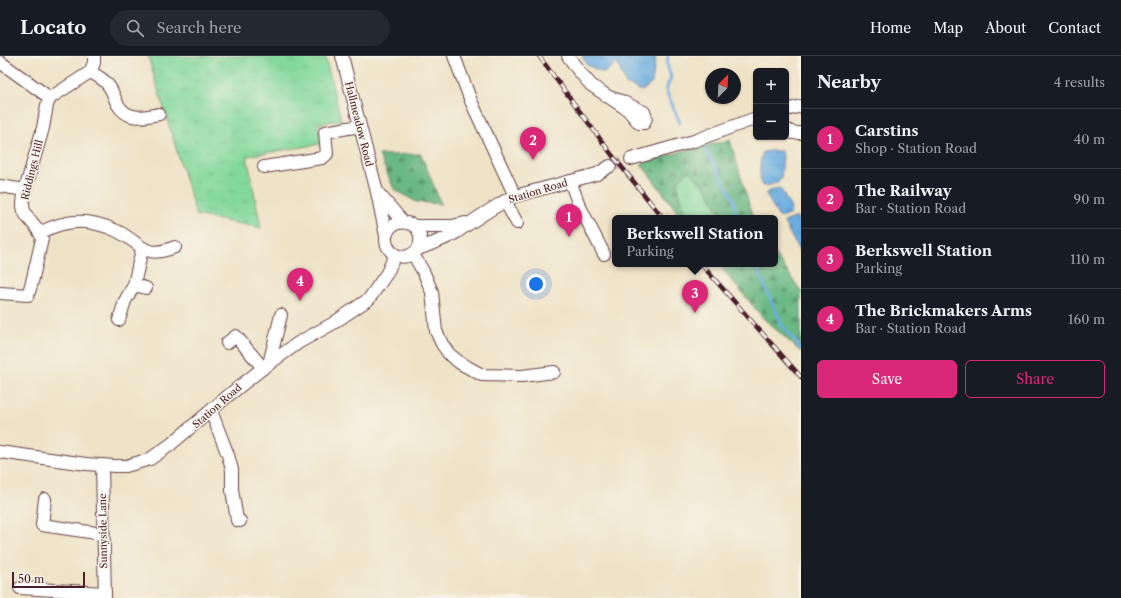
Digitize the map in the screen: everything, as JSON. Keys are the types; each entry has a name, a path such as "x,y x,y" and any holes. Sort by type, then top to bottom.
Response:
{"street":[{"path":"0,62 50,98 90,72 94,64 94,56"},
{"name":"Hallmeadow Road","path":"342,56 377,192 386,236"},
{"path":"454,56 510,198 517,223"},
{"path":"568,56 591,85 606,96"},
{"path":"90,72 108,84 118,105 124,113 133,117 144,117 160,114"},
{"name":"Riddings Hill","path":"41,232 26,215 23,207 25,190 50,98"},
{"path":"789,109 801,106"},
{"path":"631,159 694,141 753,119"},
{"path":"264,167 322,158 327,154 325,132 360,126"},
{"path":"789,131 793,133 801,133"},
{"name":"Station Road","path":"0,452 86,464 115,466 126,466 150,459 170,445 266,366 298,343 332,324 369,299 387,273 395,255 405,257 457,232 510,198 597,174 610,166"},
{"path":"570,182 579,205 604,254"},
{"path":"0,186 25,190"},
{"name":"Hallmeadow Road","path":"377,192 409,224"},
{"path":"0,292 28,295 40,251 42,239 41,232 54,226 80,221 99,224 118,232 142,249 152,252 165,251 175,247"},
{"name":"Station Road","path":"409,224 452,226 469,223"},
{"path":"395,255 388,248 386,242 388,231 394,225 409,224 420,234 421,239 415,252 432,292 436,331 449,354 460,363 482,375 522,376 554,372"},
{"path":"119,320 125,301 140,286 142,249"},
{"path":"235,337 266,366 281,315"},
{"path":"211,411 228,455 232,470 232,490 235,511 237,520 240,521"},
{"name":"Sunnyside Lane","path":"102,465 105,595"},
{"path":"44,499 42,525 103,534"},
{"path":"20,588 105,595"}],"green space":[{"path":"148,56 325,56 341,120 318,124 321,144 247,156 261,228 196,215"},
{"path":"730,140 752,215 720,215 707,189 689,170 677,183 684,210 688,215 680,215 641,164 686,150"},
{"path":"421,154 441,204 416,202 394,189 379,155"},
{"path":"689,170 707,189 720,215 688,215 684,210 677,183"},
{"path":"778,258 801,291 801,352 764,319 721,267 778,267"}],"water":[{"path":"582,56 656,56 652,83 642,91 626,84 617,63 604,73 587,65"},
{"path":"782,151 783,157 781,179 767,186 762,186 760,169 763,152"},
{"path":"777,188 781,189 791,209 790,214 782,218 778,216 766,194"},
{"path":"797,217 801,226 801,255 784,222"}],"waterway":[{"path":"668,56 667,64 671,77 666,90 680,123"},
{"path":"705,149 734,200 736,215"},
{"path":"756,267 782,325 801,349"}],"tunnel":[{"path":"610,166 631,159"}],"railway":[{"path":"539,56 612,155 661,215"},
{"path":"704,267 801,377"}],"place":[{"name":"The Railway","path":"533,160"},
{"name":"Carstins","path":"569,237"},
{"name":"The Brickmakers Arms","path":"300,301"},
{"name":"Berkswell Station","path":"695,313"}]}
